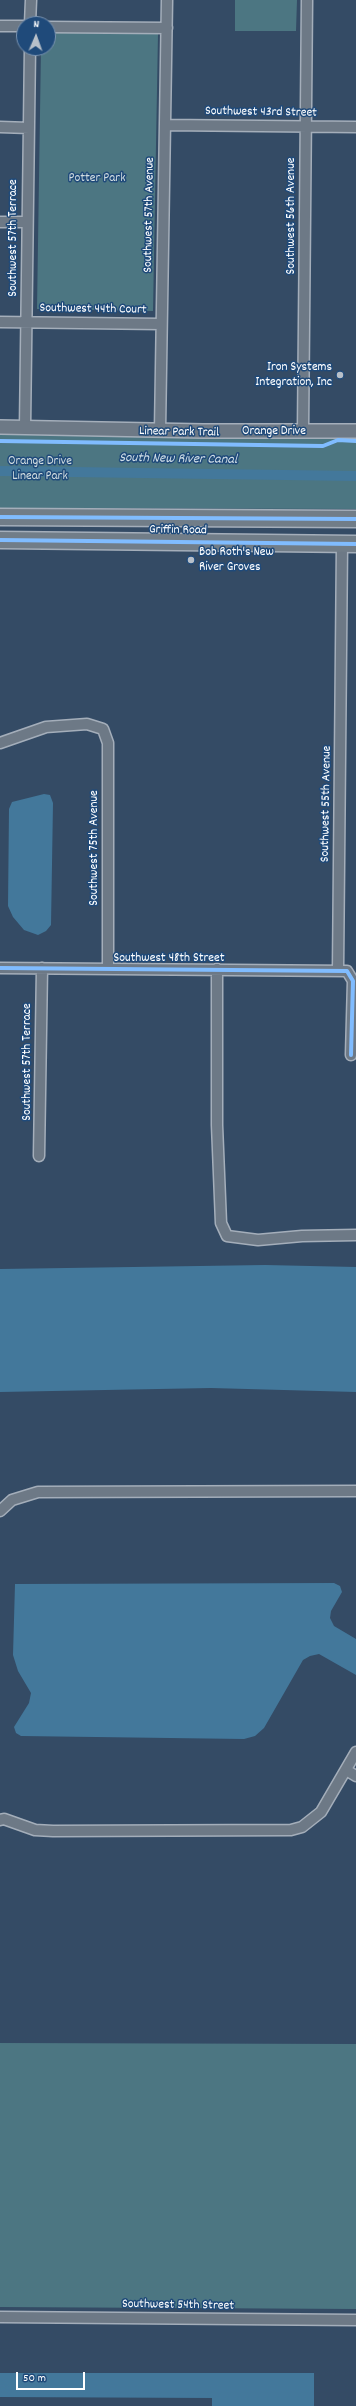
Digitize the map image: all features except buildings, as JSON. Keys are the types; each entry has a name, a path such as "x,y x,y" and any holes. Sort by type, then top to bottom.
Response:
{"main road":[{"name":"Griffin Road","path":"0,517 209,520 356,519"},
{"path":"122,541 140,535 146,530 150,519"},
{"path":"163,541 173,530 209,520"},
{"name":"Griffin Road","path":"0,540 349,544"}],"street":[{"path":"30,0 30,16"},
{"name":"Southwest 57th Avenue","path":"160,430 167,0"},
{"name":"Southwest 56th Avenue","path":"303,432 307,0"},
{"path":"0,26 16,26"},
{"path":"56,27 167,28"},
{"name":"Southwest 57th Terrace","path":"25,427 30,56"},
{"name":"Southwest 43rd Street","path":"166,125 356,127"},
{"path":"0,127 29,128"},
{"path":"0,222 27,222"},
{"name":"Southwest 44th Court","path":"0,322 161,324"},
{"name":"Orange Drive","path":"0,427 303,432 356,431"},
{"name":"Southwest 55th Avenue","path":"338,970 349,544"},
{"name":"Southwest 75th Avenue","path":"0,743 46,727 88,724 103,729 108,743 108,968"},
{"name":"Southwest 48th Street","path":"0,968 338,970"},
{"name":"Southwest 57th Terrace","path":"39,1156 42,968"},
{"path":"217,969 217,1125 221,1223 227,1236 258,1240 302,1236 356,1235"},
{"path":"338,970 347,971 353,981 351,1055"},
{"path":"0,1511 12,1500 24,1495 54,1491 356,1491"},
{"path":"0,1820 4,1819 35,1830 291,1830 302,1827 321,1812 356,1752"},
{"path":"346,1770 356,1776"},
{"name":"Southwest 54th Street","path":"0,2317 356,2320"}],"green space":[{"path":"235,0 297,0 296,31 235,31"},
{"name":"Potter Park","path":"56,32 158,34 153,311 37,309 41,56 56,56"},
{"name":"Orange Drive Linear Park","path":"0,431 356,437 356,509 0,508"},
{"path":"0,2043 356,2044 356,2309 0,2307"}],"water":[{"path":"44,794 50,795 53,803 51,925 46,931 38,935 24,930 13,917 8,906 9,809 12,802"},
{"path":"265,1265 356,1267 356,1392 211,1388 0,1392 0,1269"},
{"path":"334,1583 340,1586 342,1592 331,1611 330,1618 334,1626 356,1639 356,1675 319,1654 310,1656 303,1660 264,1728 255,1736 244,1739 21,1736 16,1733 14,1727 29,1703 31,1693 18,1671 13,1655 15,1584"},
{"path":"0,2373 314,2373 314,2406 212,2406 212,2398 0,2397"}],"waterway":[{"name":"South New River Canal","path":"0,471 356,476"}],"cycle path":[{"name":"Linear Park Trail","path":"0,441 323,446 338,440 356,441"},
{"path":"0,517 356,519"},
{"path":"0,540 356,544"},
{"path":"0,968 347,971 353,981 351,1055"}],"place":[{"name":"Iron Systems Integration, Inc","path":"340,375"},
{"name":"Bob Roth's New River Groves","path":"191,560"}]}
